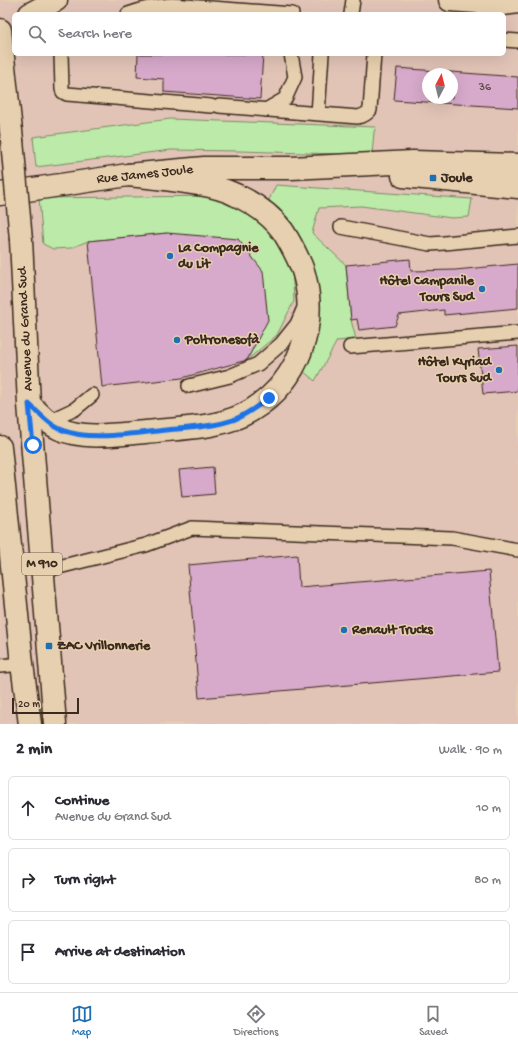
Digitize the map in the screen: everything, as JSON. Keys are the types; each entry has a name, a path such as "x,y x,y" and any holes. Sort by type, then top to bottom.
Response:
{"main road":[{"path":"34,12 56,0"},
{"path":"450,0 503,4 518,2"},
{"name":"Avenue du Grand Sud","path":"0,30 21,240 29,404 55,724"},
{"path":"5,74 12,41"},
{"name":"Rue James Joule","path":"0,194 128,175 204,168 291,168 413,162 518,165"},
{"name":"Rue James Joule","path":"291,168 433,178 518,187"},
{"path":"29,404 47,422 60,430 75,434 110,435 206,426 232,420 252,410 269,398 283,384 297,362 305,340 308,320 308,297 304,273 282,230 253,204 235,194 216,187 177,180 128,175"},
{"path":"0,446 22,664 30,724"}],"lane":[{"path":"351,12 353,0"},
{"path":"134,12 153,7 180,6 264,12"},
{"path":"506,40 518,41"},
{"path":"61,56 62,89 63,92 67,94 358,117 363,116 370,110 374,56"},
{"path":"266,110 285,99 295,77 291,56"},
{"path":"318,114 322,56"},
{"path":"341,227 430,244 518,236"},
{"path":"189,386 230,376 258,364 281,344 297,324 308,297"},
{"path":"350,347 518,333"},
{"path":"47,422 75,409 92,395"},
{"path":"43,571 146,545 192,528 452,538 518,550"},
{"path":"0,666 22,664"}],"shaded area":[{"path":"0,0 518,0 518,724 0,724"}],"green space":[{"path":"170,119 376,127 374,132 372,155 171,150 36,167 33,137"},
{"path":"276,185 472,199 469,217 452,218 361,206 319,208 312,233 346,265 351,320 356,339 337,341 315,381 303,371 300,239 269,200"},
{"path":"219,196 262,220 292,265 294,301 277,335 247,360 167,233 88,241 71,248 53,249 43,244 39,198"}],"building":[{"path":"138,56 263,56 260,99 164,92 164,79 137,77"},
{"path":"397,68 422,70 422,102 394,100"},
{"path":"458,73 518,77 518,108 456,104 458,104"},
{"name":"Poltronesofà","path":"167,233 238,239 263,271 268,320 247,360 182,378 102,387 88,241"},
{"path":"410,259 411,271 455,270 518,264 518,308 444,315 444,310 399,315 395,326 359,330 357,319 351,320 346,265"},
{"name":"Hôtel Kyriad Tours Sud","path":"518,346 518,391 483,394 478,349"},
{"path":"213,467 215,494 182,497 179,470"},
{"name":"Renault Trucks","path":"297,555 299,587 489,571 498,672 199,698 188,565"}],"place":[{"name":"Joule","path":"433,178"},
{"name":"La Compagnie du Lit","path":"170,256"},
{"name":"Hôtel Campanile Tours Sud","path":"482,289"},
{"name":"Poltronesofà","path":"177,340"},
{"name":"Hôtel Kyriad Tours Sud","path":"499,370"},
{"name":"Renault Trucks","path":"344,630"},
{"name":"ZAC Vrillonnerie","path":"49,646"}],"route":[{"path":"33,445 29,404 47,422 60,430 75,434 110,435 206,426 232,420 252,410 269,398"}]}
